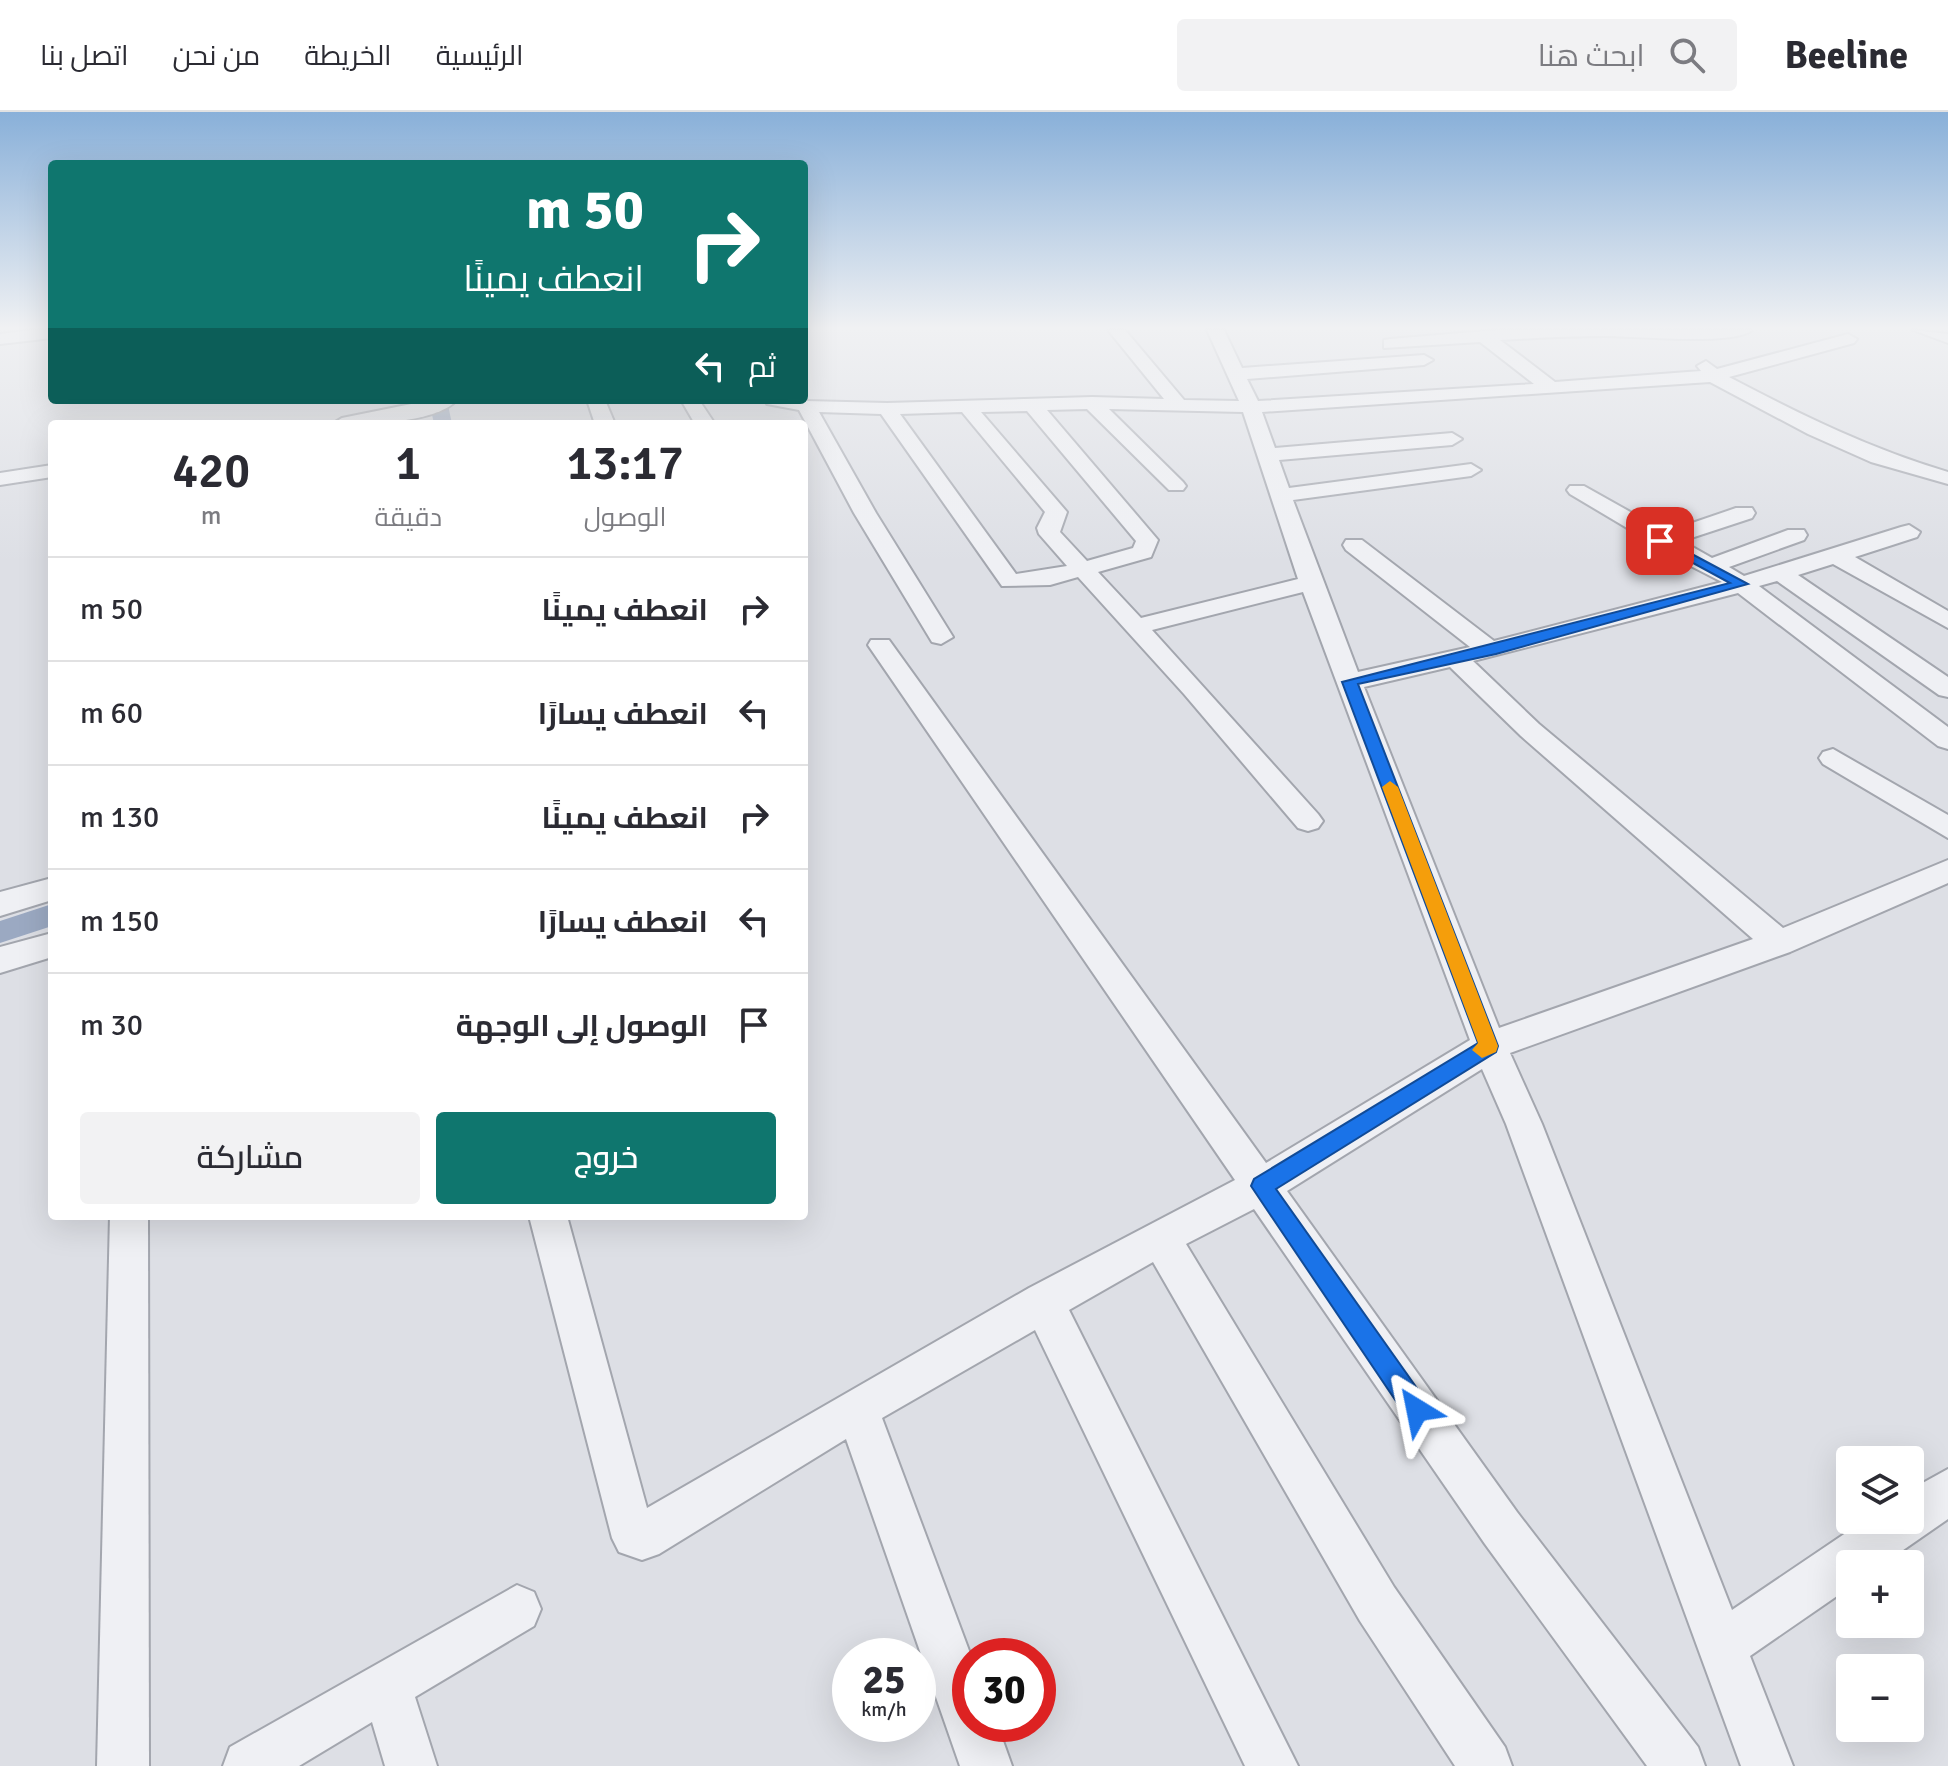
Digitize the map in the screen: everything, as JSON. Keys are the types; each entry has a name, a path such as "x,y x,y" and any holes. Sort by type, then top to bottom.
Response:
{"street":[{"path":"807,407 865,513 941,637"},
{"path":"838,407 994,407"},
{"path":"887,409 1007,579 1050,578 1136,556 1148,544 1034,407"},
{"path":"1096,407 1176,486"},
{"path":"1251,407 1311,583 1489,1046 1540,1167 1767,1766"},
{"path":"1772,407 1878,458 1948,478"},
{"path":"968,408 1053,507 1056,512 1048,528 1050,534 1138,626 1308,821"},
{"path":"368,420 425,411"},
{"path":"1269,455 1452,439"},
{"path":"1280,495 1471,470"},
{"path":"0,479 48,472"},
{"path":"1577,490 1660,541 1741,584 1948,740"},
{"path":"1660,541 1744,513"},
{"path":"1349,682 1491,651 1783,575 1909,532"},
{"path":"1709,567 1796,535"},
{"path":"1354,545 1491,651"},
{"path":"1838,557 1948,621"},
{"path":"1783,575 1946,686"},
{"path":"1138,626 1311,583"},
{"path":"880,645 1501,1528 1679,1766"},
{"path":"1455,658 1530,730 1779,943"},
{"path":"1833,758 1948,828"},
{"path":"549,1220 628,1522 636,1535 642,1537 857,1408 1043,1302 1160,1237 1262,1186 1489,1046 1779,943 1948,871"},
{"path":"0,904 48,890"},
{"path":"0,965 48,947"},
{"path":"123,1766 129,1220"},
{"path":"1160,1237 1377,1604 1486,1766"},
{"path":"1043,1302 1272,1766"},
{"path":"857,1408 952,1673"},
{"path":"1720,1647 1930,1508"},
{"path":"249,1766 517,1609"},
{"path":"387,1687 411,1766"},
{"path":"977,1742 986,1766"}],"waterway":[{"path":"439,407 442,420"},
{"path":"0,932 48,916"}],"slow traffic":[{"path":"1390,787 1489,1046 1482,1050"}],"route":[{"path":"1417,1410 1262,1186 1489,1046 1349,682 1491,651 1741,584 1660,541"}]}
